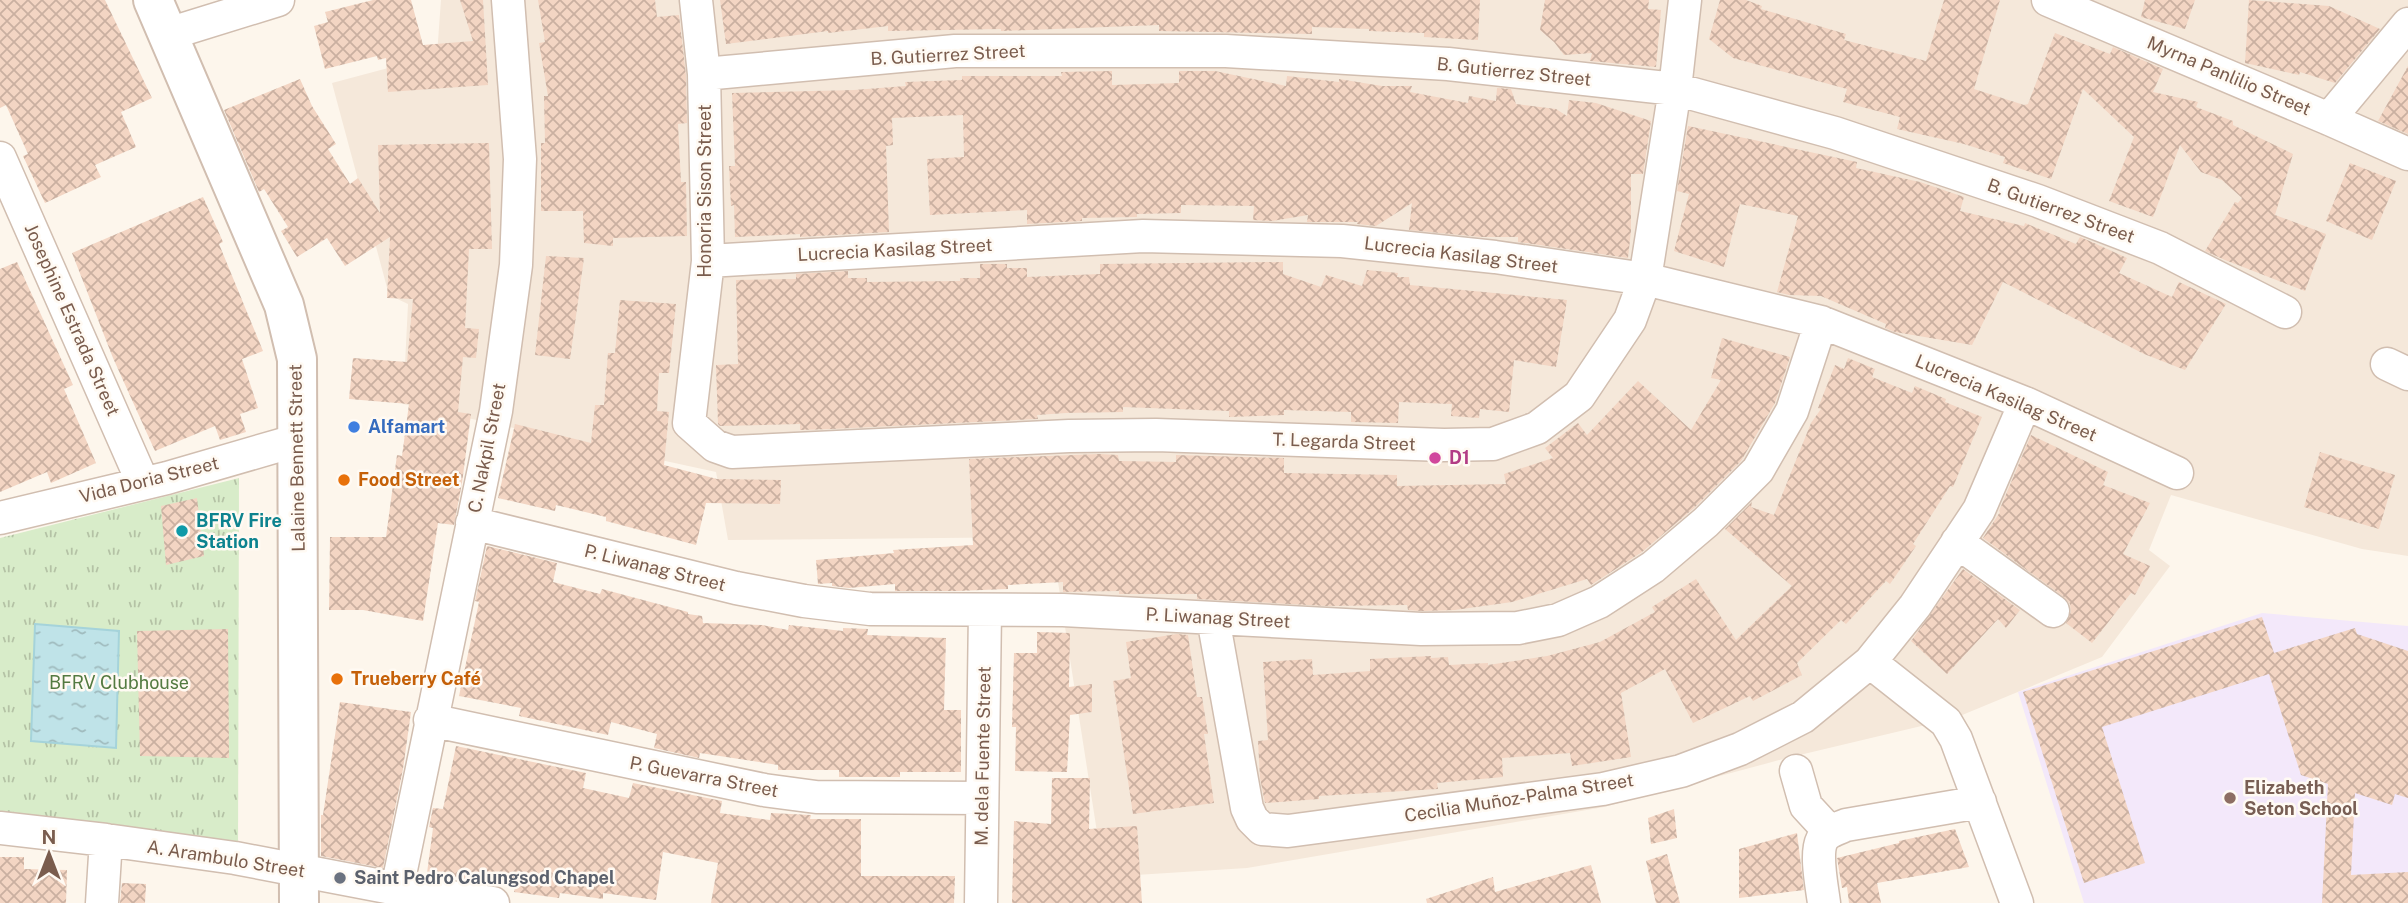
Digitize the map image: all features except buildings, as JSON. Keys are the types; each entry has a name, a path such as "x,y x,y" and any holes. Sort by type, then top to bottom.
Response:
{"street":[{"name":"Lalaine Bennett Street","path":"153,0 284,305 297,359 299,887"},
{"path":"168,34 278,0"},
{"name":"C. Nakpil Street","path":"397,889 496,411 516,265 520,159 508,0"},
{"name":"Honoria Sison Street","path":"689,423 708,261 704,74 696,0"},
{"name":"T. Legarda Street","path":"689,423 715,446 732,452 1156,435 1444,445 1493,444 1537,428 1579,396 1630,320 1645,279 1675,89 1685,0"},
{"name":"Myrna Panlilio Street","path":"2048,0 2408,154"},
{"path":"2329,118 2408,24"},
{"name":"B. Gutierrez Street","path":"704,74 955,51 1226,51 1448,64 1675,89 1835,134 2038,201 2160,248 2285,312"},
{"name":"Josephine Estrada Street","path":"0,158 143,483"},
{"name":"Lucrecia Kasilag Street","path":"708,261 1143,236 1342,241 1495,257 1645,279 1821,322 2025,403 2177,473"},
{"name":"P. Liwanag Street","path":"472,523 736,588 870,610 1063,610 1420,629 1518,628 1558,620 1600,602 1653,567 1706,522 1758,470 1792,411 1821,322"},
{"name":"Cecilia Muñoz-Palma Street","path":"1213,618 1247,808 1252,819 1262,829 1275,832 1603,789 1681,771 1740,749 1803,717 1870,662 1915,606 1979,510 2025,403"},
{"name":"Vida Doria Street","path":"0,518 143,483 298,440"},
{"path":"1957,542 2053,611"},
{"name":"M. dela Fuente Street","path":"981,903 985,610"},
{"path":"1870,662 1945,722 1956,739 2017,903"},
{"name":"P. Guevarra Street","path":"430,720 777,792 816,797 982,798"},
{"path":"1796,771 1806,806 1830,832"},
{"path":"1824,903 1819,861 1822,841 1830,832 1846,825 1980,802"},
{"name":"A. Arambulo Street","path":"0,828 106,839 299,887 397,889 493,903"},
{"path":"102,903 106,839"}],"shaded area":[{"path":"441,0 2408,0 2408,556 2362,549 2171,495 2149,550 2170,566 2102,657 1955,718 1787,758 1604,807 1247,868 1104,877 1051,537 728,540 716,472 403,404 408,304 389,295 332,83 437,55"},
{"name":"Elizabeth Seton School","path":"2262,613 2408,626 2408,903 2084,903 2018,692"}],"green space":[{"name":"BFRV Clubhouse","path":"239,478 238,858 0,829 0,538"}],"water":[{"path":"35,624 119,631 116,748 31,741"}],"place":[{"name":"Alfamart","path":"354,427"},
{"name":"D1","path":"1435,458"},
{"name":"Food Street","path":"344,480"},
{"name":"BFRV Fire Station","path":"182,531"},
{"name":"Trueberry Café","path":"337,679"},
{"name":"Elizabeth Seton School","path":"2230,798"},
{"name":"Saint Pedro Calungsod Chapel","path":"340,878"}]}
